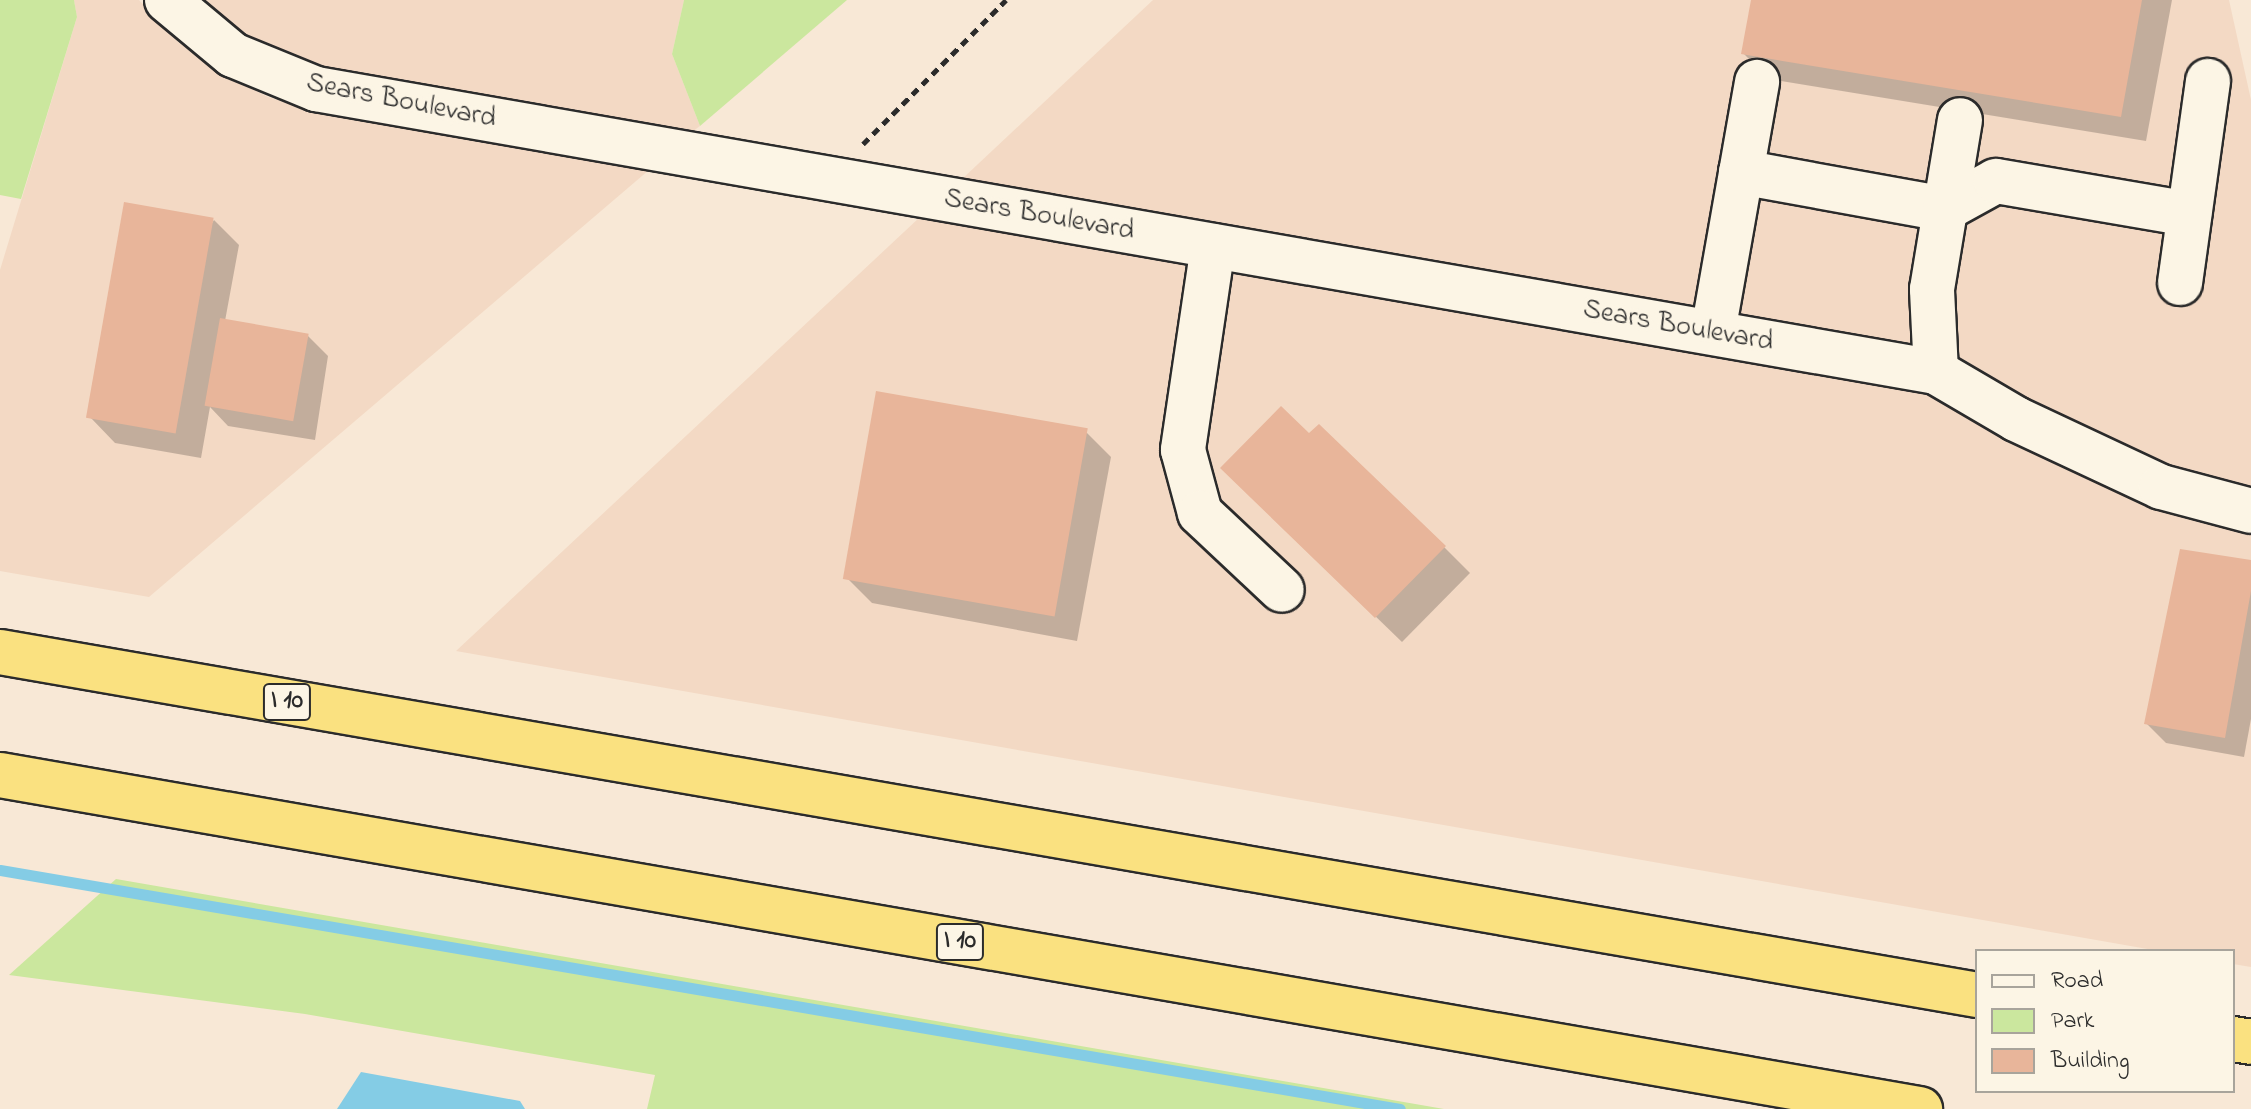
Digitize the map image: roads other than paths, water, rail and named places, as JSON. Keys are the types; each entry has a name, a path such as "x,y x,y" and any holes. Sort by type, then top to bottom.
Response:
{"highway":[{"name":"I 10","path":"0,652 1975,995"},
{"name":"I 10","path":"0,775 1920,1109"}],"street":[{"name":"Sears Boulevard","path":"167,0 233,55 316,89 1936,372"},
{"path":"2180,283 2208,81"},
{"path":"1713,332 1757,82"},
{"path":"1960,120 1932,289 1936,372 2016,419 2161,487 2251,511"},
{"path":"1741,172 1945,209 1996,181 2189,214"},
{"path":"1213,246 1183,450 1200,513 1282,590"}],"water":[{"path":"361,1072 520,1101 525,1109 337,1109"}],"waterway":[{"path":"0,870 1400,1109"}]}
